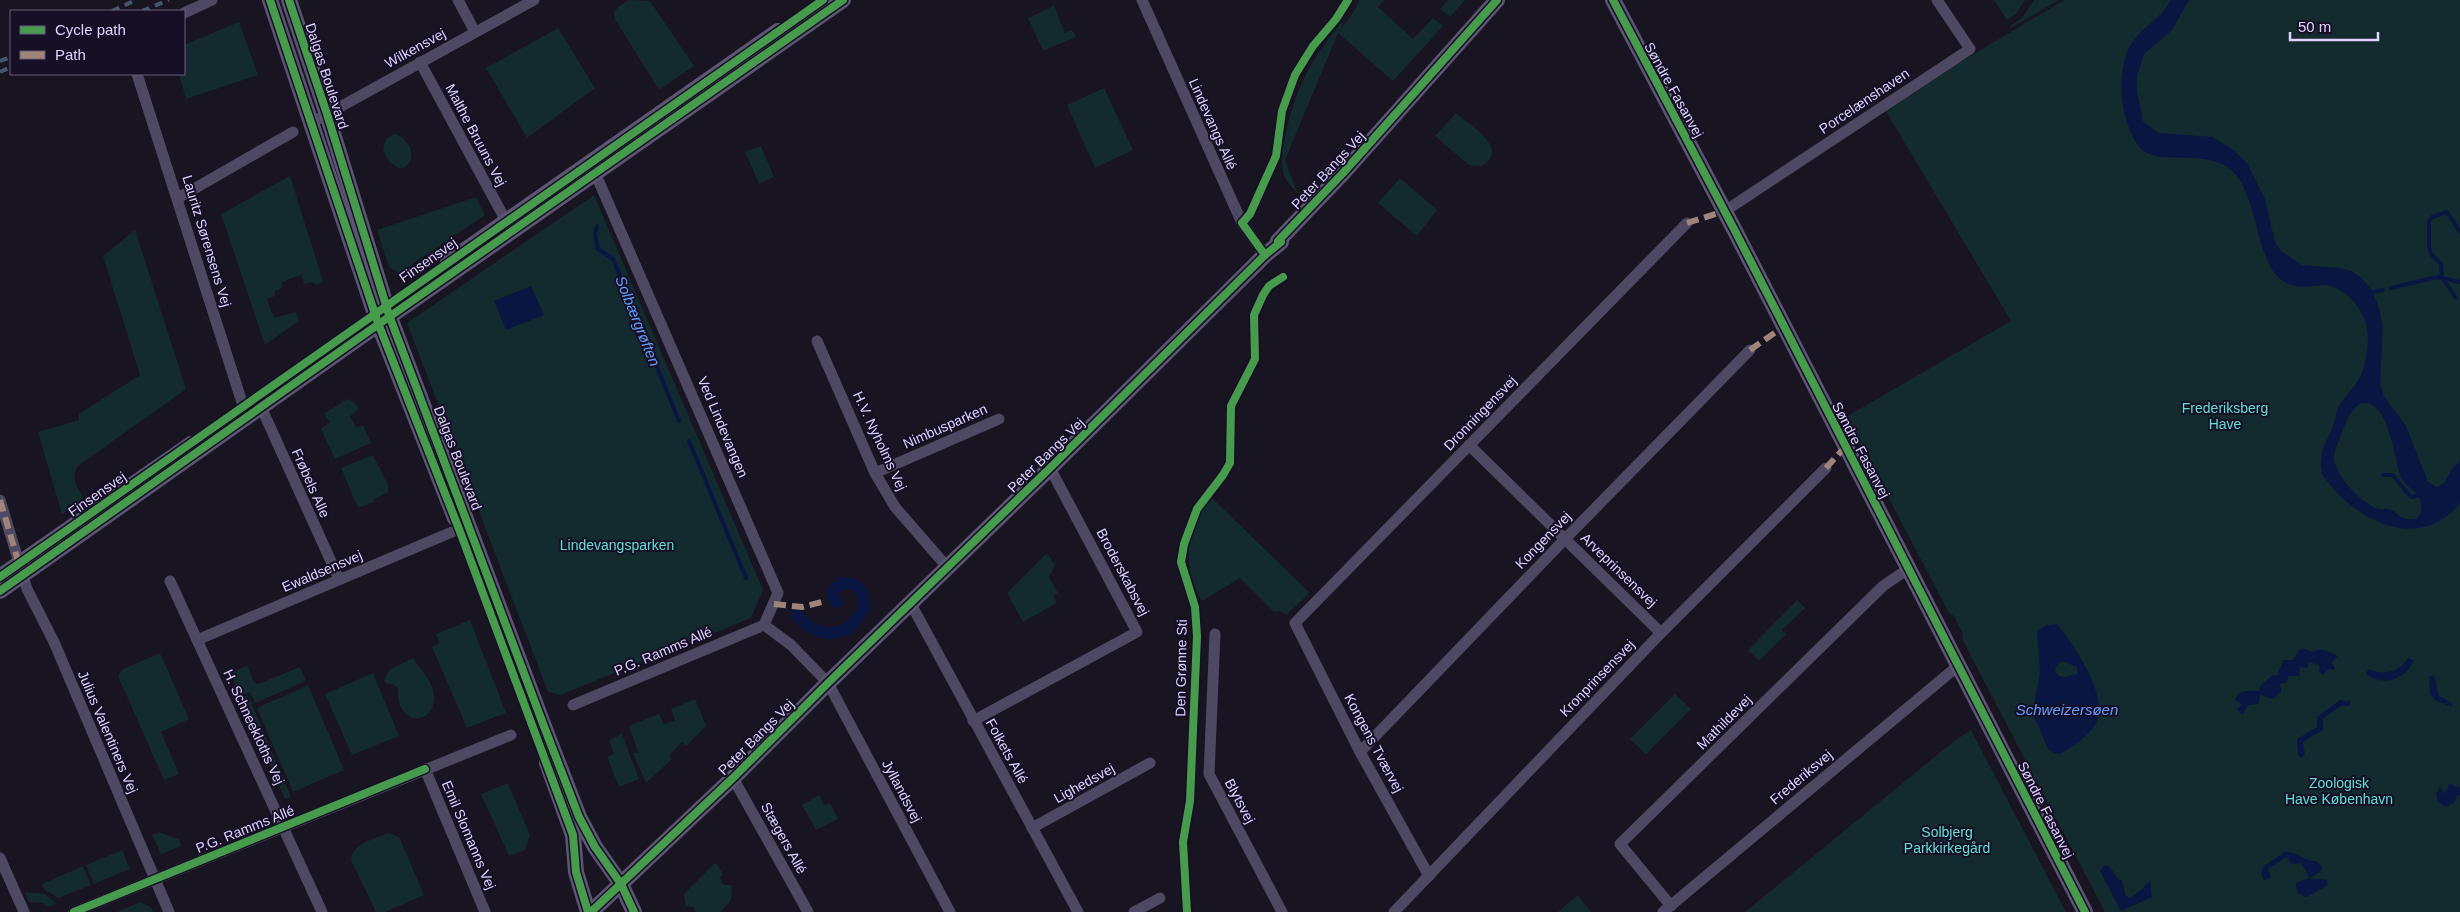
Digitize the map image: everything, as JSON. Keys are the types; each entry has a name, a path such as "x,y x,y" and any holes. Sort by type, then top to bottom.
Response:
{"street":[{"path":"185,13 212,0"},
{"name":"Dalgas Boulevard","path":"270,0 311,123 382,314 579,817 595,847 621,884 634,912"},
{"name":"Dalgas Boulevard","path":"289,0 328,114 382,314"},
{"path":"458,0 476,32"},
{"name":"Wilkensvej","path":"311,123 534,0"},
{"name":"Finsensvej","path":"593,168 823,0"},
{"name":"Finsensvej","path":"0,591 21,569 252,408 382,314 593,168 842,0"},
{"name":"Lindevangs Allé","path":"1142,0 1242,223 1265,255"},
{"name":"Peter Bangs Vej","path":"590,912 733,778 1265,255 1281,242 1278,241 1343,173 1497,0"},
{"name":"Søndre Fasanvej","path":"1613,0 1725,211 2085,912"},
{"name":"Porcelænshaven","path":"1725,211 1970,49 1937,0"},
{"name":"Malthe Bruuns Vej","path":"420,62 508,227"},
{"name":"Lauritz Sørensens Vej","path":"137,75 178,198 252,408"},
{"path":"178,198 293,132"},
{"name":"Ved Lindevangen","path":"593,168 704,419 778,594 764,625"},
{"name":"Dronningensvej","path":"1295,623 1687,223"},
{"name":"H.V. Nyholms Vej","path":"817,341 875,473 895,507 948,568"},
{"name":"Kongensvej","path":"1360,752 1750,350"},
{"name":"Frøbels Alle","path":"252,408 339,580"},
{"name":"Nimbusparken","path":"875,473 999,419"},
{"name":"Arveprinsensvej","path":"1469,445 1662,633"},
{"name":"Broderskabsvej","path":"973,721 1137,632 1050,468"},
{"name":"Kronprinsensvej","path":"1394,912 1662,633 1826,468"},
{"name":"Julius Valentiners Vej","path":"0,500 21,569 169,912"},
{"name":"Dalgas Boulevard","path":"464,527 574,835 576,872 590,912"},
{"name":"Ewaldsensvej","path":"197,640 464,527"},
{"name":"Finsensvej","path":"0,577 21,569"},
{"name":"Mathildevej","path":"1667,909 1620,844 1883,586 1908,569"},
{"name":"H. Schneekloths Vej","path":"170,581 322,912"},
{"name":"Folkets Allé","path":"911,604 1078,912"},
{"name":"Kongens Tværvej","path":"1295,623 1360,752 1429,876"},
{"path":"764,625 791,645 828,683"},
{"name":"P.G. Ramms Allé","path":"573,705 764,625"},
{"name":"Blytsvej","path":"1215,634 1209,774 1282,912"},
{"name":"Frederiksvej","path":"1667,909 1959,665"},
{"name":"Jyllandsvej","path":"828,683 950,912"},
{"name":"P.G. Ramms Allé","path":"74,912 511,735"},
{"name":"Lighedsvej","path":"1032,828 1150,763"},
{"name":"Emil Slomanns Vej","path":"425,770 485,912"},
{"name":"Stægers Allé","path":"733,778 806,911"},
{"path":"0,858 25,912 36,912"},
{"path":"1134,912 1160,898"}],"green space":[{"path":"629,0 650,1 694,66 659,90 616,21 614,13 618,7"},
{"path":"1359,0 1384,0 1378,7 1413,39 1433,18 1443,26 1393,81 1338,33 1285,160 1298,194 1286,180 1282,166 1285,137 1294,104 1314,60 1345,19 1339,32 1356,8"},
{"path":"1448,0 1465,0 1450,17 1440,9"},
{"path":"1994,0 2025,0 2016,14 2007,20"},
{"path":"2034,0 2059,0 2011,28 2010,26 2022,18"},
{"name":"Frederiksberg Have","path":"2064,0 2460,0 2460,912 2105,912 1962,639 1963,634 1954,616 1949,613 1846,417 2011,321 1884,108"},
{"path":"1054,6 1065,33 1072,30 1076,37 1043,51 1028,18"},
{"path":"239,22 258,75 186,99 179,75 185,75 185,45"},
{"path":"558,28 595,88 527,138 486,68"},
{"path":"1104,88 1133,150 1095,168 1067,105"},
{"path":"1456,113 1478,131 1490,145 1492,152 1490,159 1482,166 1469,165 1435,136"},
{"path":"395,134 405,141 411,151 410,162 400,169 388,161 383,150 386,139"},
{"path":"761,146 774,177 759,184 745,152"},
{"path":"290,176 323,281 317,285 311,282 304,284 301,275 282,282 282,288 275,291 275,296 267,299 274,318 296,312 299,321 265,345 221,214"},
{"path":"1400,178 1437,210 1417,236 1378,203"},
{"name":"Lindevangsparken","path":"594,195 763,590 751,618 560,695 548,692 407,323"},
{"path":"476,197 485,215 399,273 389,267 377,230"},
{"path":"135,230 186,389 78,466 74,478 83,498 62,514 38,432 79,420 79,414 140,375 103,256"},
{"path":"347,399 354,402 359,409 350,416 356,428 363,425 371,443 335,459 321,429 330,422 324,414"},
{"path":"373,455 388,485 388,492 373,500 374,502 358,508 341,468"},
{"path":"1209,495 1310,593 1286,615 1280,611 1274,612 1240,578 1202,601 1191,574 1189,548 1195,522"},
{"path":"1047,553 1055,565 1049,577 1058,593 1053,596 1057,603 1023,622 1007,593"},
{"path":"1797,600 1805,608 1782,630 1786,634 1759,661 1748,650"},
{"path":"470,620 506,713 467,728 432,647 439,643 436,634"},
{"path":"160,653 189,719 161,732 179,774 164,780 118,676 123,669"},
{"path":"413,658 432,686 434,696 433,706 429,713 423,717 416,718 409,716 403,710 399,701 398,689 393,684 386,683 384,680 389,670"},
{"path":"247,666 254,682 258,684 300,667 306,681 255,703 250,692 240,696 230,673"},
{"path":"373,673 399,736 352,755 325,694"},
{"path":"308,685 344,770 293,792 257,708"},
{"path":"1675,694 1691,709 1646,754 1630,739"},
{"path":"248,695 291,797 285,799 241,698"},
{"path":"695,699 706,726 686,746 682,742 670,754 671,760 646,783 633,753 638,752 629,726 659,714 664,725 675,720 671,709"},
{"name":"Solbjerg Parkkirkegård","path":"1971,730 2066,912 1745,912 1954,741"},
{"path":"622,734 639,779 619,787 607,757 614,754 609,740"},
{"path":"508,783 530,835 525,850 509,856 481,794"},
{"path":"819,795 824,805 830,803 838,819 816,830 802,805"},
{"path":"159,832 180,840 181,846 161,854 152,835"},
{"path":"388,833 399,837 424,895 385,912 376,912 351,860 355,849"},
{"path":"122,850 130,869 94,884 86,865"},
{"path":"714,864 717,864 723,874 720,877 721,882 724,885 731,885 732,893 730,900 720,912 696,912 693,907 686,906 684,894"},
{"path":"83,866 91,885 58,898 44,889 42,884"},
{"path":"25,892 45,894 56,903 48,907 42,903 29,902"},
{"path":"1578,895 1591,912 1558,912"},
{"path":"140,902 151,907 153,912 117,912"}],"water":[{"path":"2171,0 2189,0 2172,30 2144,54 2137,77 2137,91 2143,121 2158,133 2212,137 2232,149 2247,163 2265,199 2275,242 2281,251 2302,265 2340,268 2352,271 2372,290 2379,308 2383,327 2380,384 2384,396 2406,426 2428,482 2437,487 2445,482 2451,470 2460,461 2460,503 2443,519 2425,527 2406,529 2386,525 2368,517 2350,505 2322,474 2322,451 2339,406 2361,375 2368,349 2366,323 2352,300 2335,287 2329,285 2293,286 2283,281 2274,273 2263,248 2243,187 2236,175 2226,166 2213,161 2161,157 2150,154 2141,149 2133,138 2122,100 2121,85 2124,62 2129,47 2134,40","holes":["2361,403 2371,404 2385,420 2401,477 2420,500 2421,513 2416,519 2405,519 2392,510 2374,507 2366,503 2351,489 2335,464 2335,451 2346,421"]},
{"path":"531,286 544,315 506,330 494,301"},
{"name":"Schweizersøen","path":"2057,624 2071,643 2092,679 2099,704 2099,715 2094,727 2077,743 2058,754 2050,751 2047,747 2035,718 2035,700 2040,672 2037,631 2047,625","holes":["2062,661 2077,667 2077,674 2065,677 2059,676 2055,671"]},
{"path":"2303,648 2312,652 2325,650 2338,656 2332,662 2335,670 2329,669 2322,675 2319,672 2319,665 2309,662 2307,668 2300,667 2299,676 2288,676 2287,682 2280,684 2281,692 2273,699 2260,695 2258,704 2248,705 2242,715 2237,710 2242,704 2235,700 2237,696 2244,691 2259,691 2260,686 2273,675 2277,676 2283,660 2293,660 2298,651"},
{"path":"2408,658 2414,660 2400,677 2387,681 2373,678 2366,674 2368,669 2379,672 2390,671 2400,667"},
{"path":"2434,675 2439,696 2452,703 2453,707 2436,701 2430,694 2429,677"},
{"path":"2341,699 2342,701 2350,700 2350,706 2341,706 2323,719 2323,730 2303,742 2305,754 2301,758 2298,755 2297,739 2317,727 2317,717"},
{"path":"2449,784 2460,788 2460,795 2457,796 2454,803 2446,807 2438,802 2436,794 2440,787 2446,793"},
{"path":"2287,850 2287,852 2295,853 2307,860 2316,861 2322,867 2320,872 2310,878 2301,863 2291,864 2288,858 2285,858 2268,869 2271,877 2264,880 2261,874 2264,866"},
{"path":"2105,865 2122,881 2126,896 2130,898 2150,880 2152,897 2121,911 2100,871"},
{"path":"2309,878 2327,880 2328,885 2307,897 2304,896 2298,893 2296,883"}],"waterway":[{"path":"2456,298 2442,277 2441,264 2431,254 2429,247 2429,222 2432,217 2447,212 2460,232"},
{"name":"Solbærgrøften","path":"597,226 595,234 598,249 613,259 679,421"},
{"path":"2391,288 2437,277 2460,282"},
{"path":"2373,292 2383,290"},
{"name":"Solbærgrøften","path":"689,441 746,578"},
{"path":"2383,475 2393,475 2409,495 2412,497 2418,495"},
{"path":"796,615 811,628 828,633 842,631 853,624 860,614 864,603 862,593 855,585 841,583 833,591 834,599 837,602"}],"railway":[{"path":"114,10 136,0"},
{"path":"144,10 169,0"},
{"path":"0,61 10,57"},
{"path":"0,72 10,67"}],"marked path":[{"path":"1687,223 1725,211"},
{"path":"1750,350 1783,327"},
{"path":"1826,468 1845,447"},
{"path":"0,500 19,564"},
{"path":"774,604 802,607 826,601"}],"cycle path":[{"path":"270,0 378,323 459,529 573,835 576,872 588,912"},
{"path":"289,0 327,114 389,315 545,729 579,817 595,847 621,884 634,912"},
{"path":"0,577 823,0"},
{"path":"0,591 315,368 843,0"},
{"path":"1265,255 1242,223 1250,214 1276,156 1282,111 1295,75 1313,46 1336,19 1348,0"},
{"path":"591,912 733,778 1265,255 1281,242 1278,241 1343,173 1497,0"},
{"path":"1613,0 1734,229 2085,912"},
{"name":"Den Grønne Sti","path":"1187,912 1183,842 1190,801 1197,636 1195,607 1181,562 1184,544 1197,509 1230,463 1231,406 1255,359 1254,315 1269,286 1283,277"},
{"path":"74,912 425,769"}],"park label":[{"name":"Zoologisk Have København","path":"2339,792"}]}
